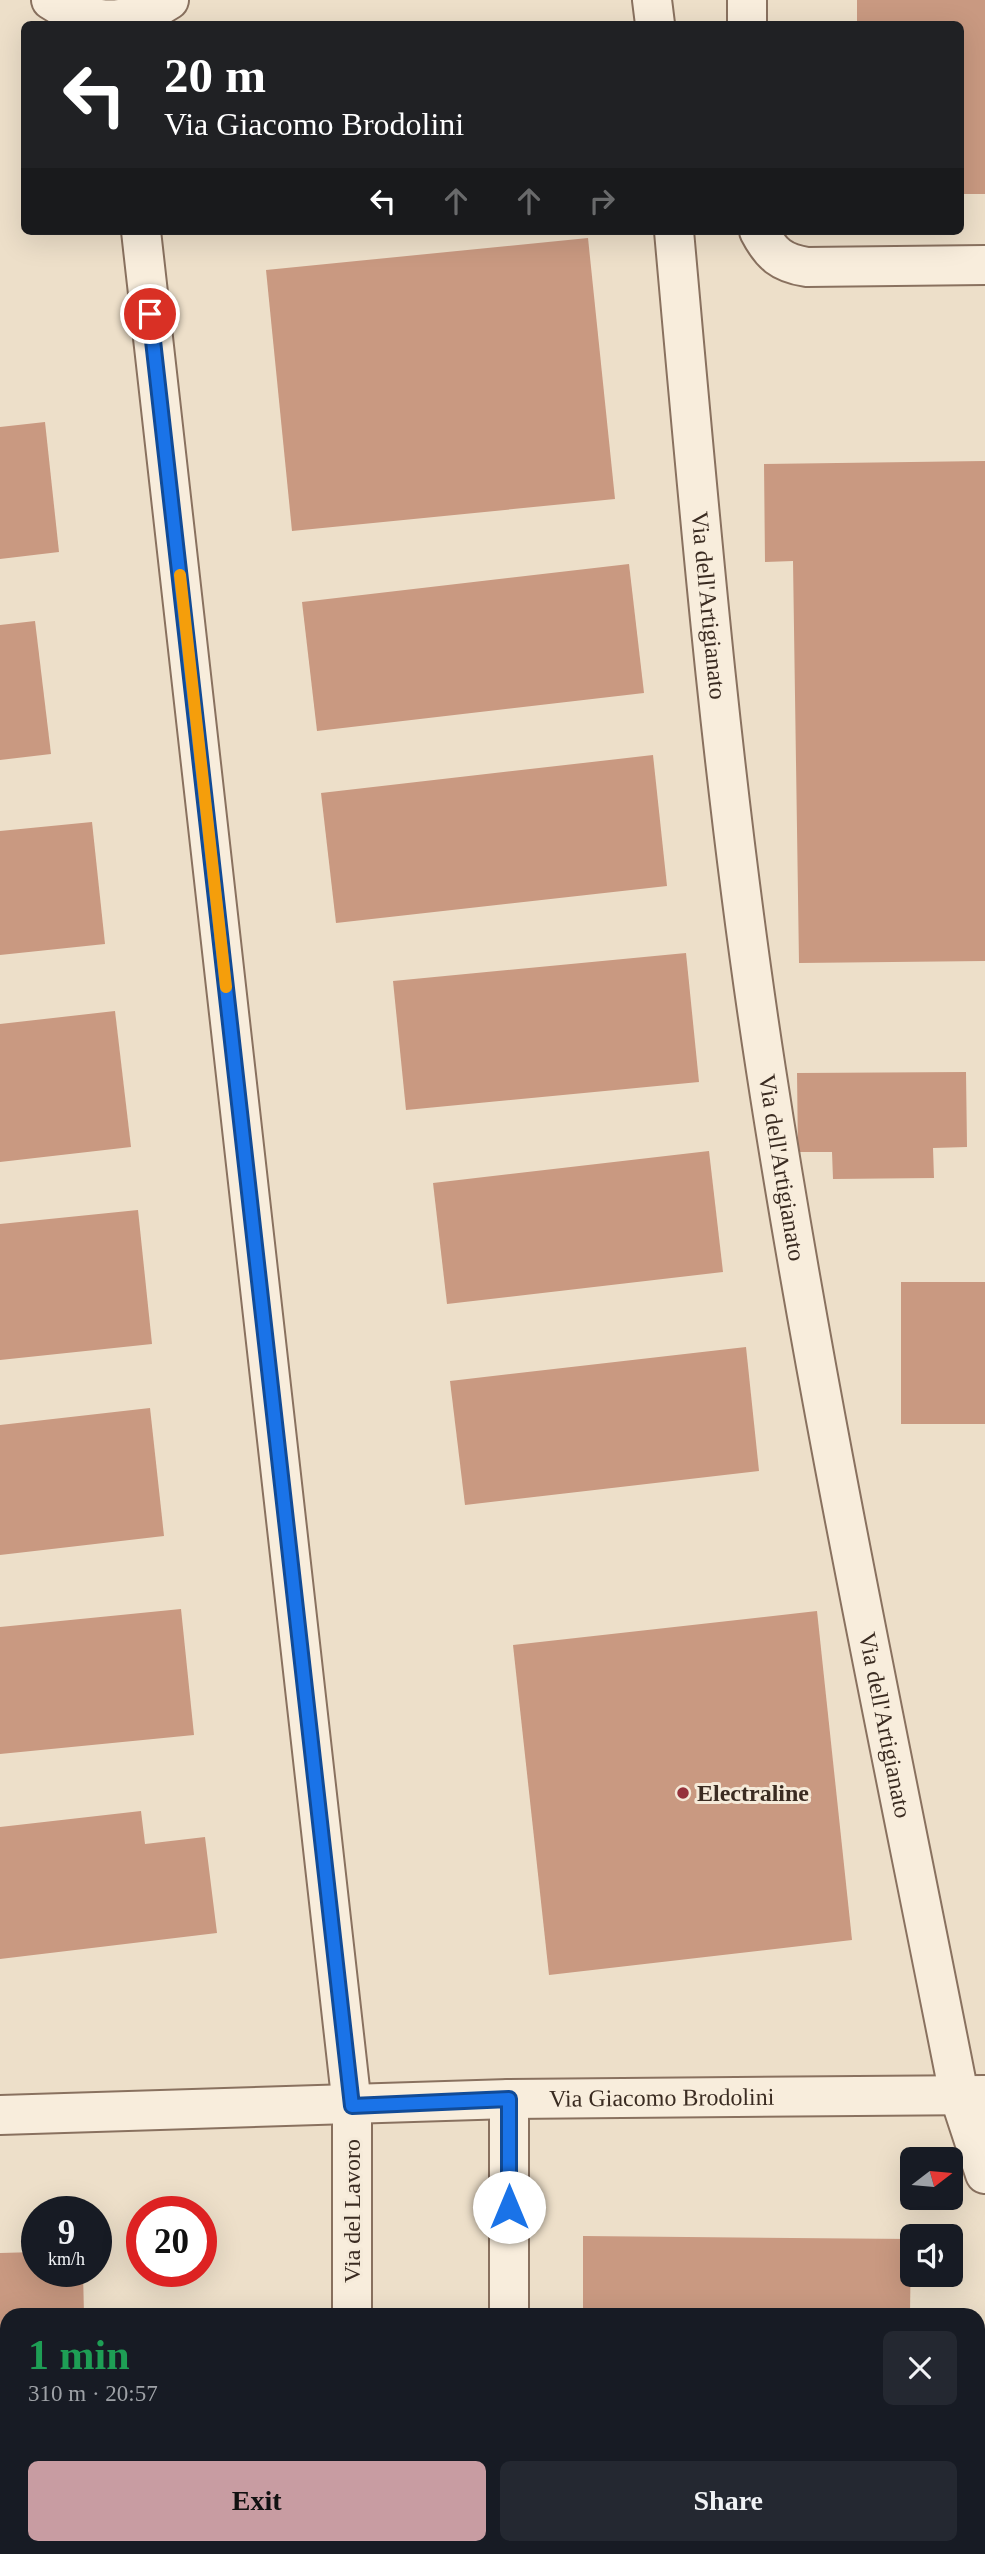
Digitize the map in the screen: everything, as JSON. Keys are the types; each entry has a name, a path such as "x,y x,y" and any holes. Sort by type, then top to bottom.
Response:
{"street":[{"path":"67,13 97,20 124,20 149,13 170,0"},
{"path":"160,21 170,0"},
{"path":"652,0 655,21"},
{"path":"747,0 747,21"},
{"path":"141,235 352,2106"},
{"name":"Via dell'Artigianato","path":"674,235 714,672 765,1066 826,1417 972,2095 985,2174"},
{"path":"760,235 769,251 786,264 807,267 985,265"},
{"name":"Via Giacomo Brodolini","path":"0,2115 509,2099 972,2095"},
{"path":"509,2099 509,2308"},
{"name":"Via del Lavoro","path":"352,2106 352,2308"}],"building":[{"path":"857,0 985,0 985,194 964,194 964,21 857,21"},
{"path":"588,238 615,499 292,531 266,270"},
{"path":"45,422 59,552 0,559 0,427"},
{"path":"985,461 985,961 799,963 793,561 765,562 764,464"},
{"path":"629,564 644,693 317,731 302,602"},
{"path":"35,621 51,754 0,760 0,625"},
{"path":"653,755 667,886 336,923 321,793"},
{"path":"92,822 105,944 0,955 0,831"},
{"path":"686,953 699,1082 406,1110 393,981"},
{"path":"115,1011 131,1147 0,1162 0,1024"},
{"path":"966,1072 967,1147 933,1148 934,1178 833,1179 832,1152 798,1152 797,1073"},
{"path":"709,1151 723,1272 447,1304 433,1183"},
{"path":"138,1210 152,1344 0,1360 0,1224"},
{"path":"901,1282 985,1282 985,1424 901,1424"},
{"path":"746,1347 759,1471 465,1505 450,1381"},
{"path":"150,1408 164,1536 0,1555 0,1425"},
{"path":"181,1609 194,1735 0,1754 0,1627"},
{"name":"Electraline","path":"817,1611 852,1940 549,1975 513,1645"},
{"path":"141,1811 145,1844 205,1837 217,1933 0,1959 0,1827"},
{"path":"583,2236 900,2239 900,2287 910,2287 910,2308 583,2308"},
{"path":"21,2252 21,2287 83,2287 84,2308 0,2308 0,2253"}],"slow traffic":[{"path":"180,575 226,987"}],"place":[{"name":"Electraline","path":"683,1793"}],"route":[{"path":"150,314 352,2106 509,2099 509,2207"}]}
